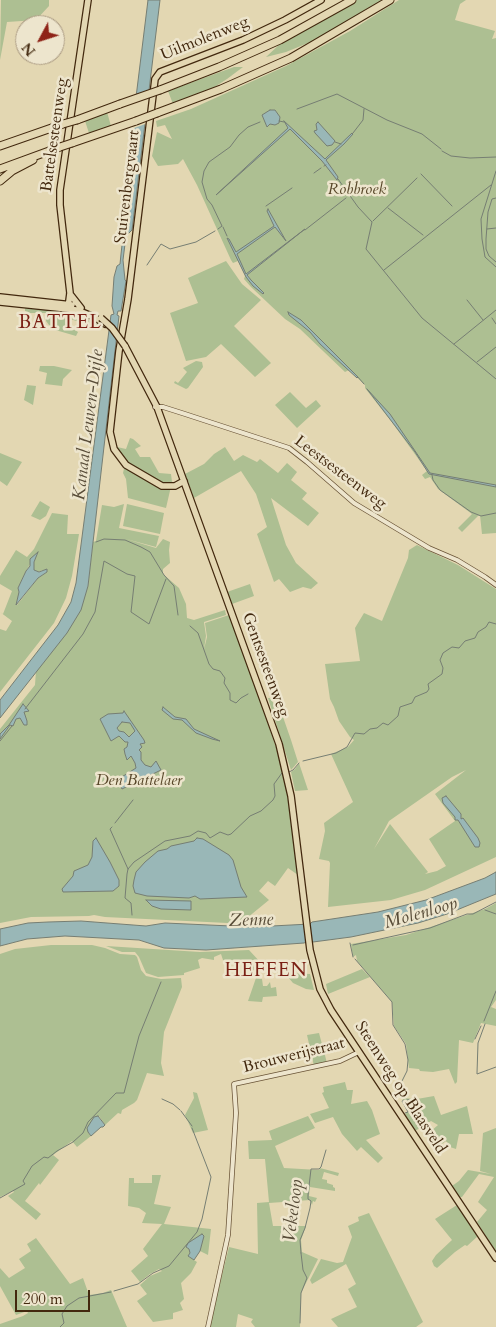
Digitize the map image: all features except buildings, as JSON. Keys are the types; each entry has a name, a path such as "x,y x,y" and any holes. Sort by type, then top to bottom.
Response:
{"highway":[{"path":"0,146 77,120 219,67 280,40 352,0"},
{"path":"2,168 48,155 57,148 221,89 291,58 390,0"},
{"path":"2,179 20,164"}],"main road":[{"name":"Battelsesteenweg","path":"69,306 70,293 61,217 60,190 88,0"},
{"name":"Uilmolenweg","path":"155,79 160,72 243,40 321,0"},
{"name":"Stuivenbergvaart","path":"155,79 128,299 119,351 111,438 116,453 126,465 159,485 182,488 188,492"},
{"path":"60,302 67,298 70,293 81,308"},
{"path":"0,297 69,306"},
{"path":"0,302 60,302 69,306"},
{"name":"Gentsesteenweg","path":"69,306 81,308 112,328 125,348 156,407 163,425 262,696 282,757 291,796 306,922"},
{"name":"Gentsesteenweg","path":"69,306 100,320 125,348"},
{"path":"173,486 184,480"},
{"name":"Steenweg op Blaasveld","path":"306,922 314,968 322,993 496,1258"}],"street":[{"name":"Leestsesteenweg","path":"156,407 163,407 289,448 354,503 496,585"},
{"name":"Brouwerijstraat","path":"208,1327 228,1234 236,1113 234,1084 340,1061 359,1052"}],"green space":[{"path":"1,0 49,0 49,6 41,15 15,15 15,21 7,22 0,60"},
{"path":"357,0 382,0 313,41 286,52 266,57 281,43"},
{"name":"Robbroek","path":"399,0 466,0 460,4 455,20 495,31 492,39 496,38 496,533 482,534 480,515 462,532 458,528 472,514 438,489 430,477 425,479 422,475 427,471 365,388 365,385 349,370 345,372 300,329 285,319 244,279 245,276 238,261 233,263 231,260 183,159 178,164 158,166 152,156 157,132 172,139 165,125 157,127 156,121 191,109 286,66 350,31"},
{"path":"234,67 243,67 210,90 173,104 168,91"},
{"path":"107,112 111,126 89,133 85,121"},
{"path":"226,261 242,284 261,300 234,326 271,363 255,377 221,344 206,357 186,361 170,313 198,303 188,278"},
{"path":"25,307 76,313 99,325 97,329 84,321 83,323 70,319 69,326 78,332 76,336 52,329 46,321 46,313 30,313 25,311"},
{"path":"196,361 202,362 203,367 188,388 186,389 174,383 175,381 178,383 187,372 183,368"},
{"path":"40,366 54,366 72,370 63,379 62,386 45,384 47,373 39,371"},
{"path":"27,385 36,386 33,405 24,400"},
{"path":"290,392 306,408 316,400 321,406 297,428 275,405"},
{"path":"130,438 141,446 135,449 140,457 150,457 159,473 171,474 172,482 166,508 128,498 126,479 123,473 125,464 117,447 126,449"},
{"path":"225,447 234,461 243,455 257,462 260,459 278,473 287,463 297,472 291,480 307,493 302,499 319,513 308,526 271,498 286,545 296,563 318,583 311,589 303,587 290,592 279,579 274,582 257,534 267,527 256,494 241,471 194,498 185,474 204,464"},
{"path":"0,453 22,462 7,486 0,481"},
{"path":"40,501 50,507 46,516 40,520 31,516"},
{"name":"Den Battelaer","path":"124,504 119,528 159,536 156,547 126,539 156,548 163,539 170,542 170,563 163,569 163,574 179,588 186,604 187,618 194,620 225,610 226,615 204,622 206,636 204,649 207,637 205,623 229,615 281,762 286,785 298,875 288,868 275,886 268,881 259,891 269,900 247,918 250,922 248,924 94,915 31,917 0,923 0,729 35,685 36,671 88,586 93,542 96,541 102,505 114,507"},
{"path":"127,504 164,513 160,534 123,526"},
{"path":"52,513 68,515 67,534 79,534 72,576 66,598 54,623 0,692 0,629 6,631 12,621 0,612 3,614 12,591 0,584 0,576 16,550 27,557 34,549","holes":["37,553 34,570 47,572 38,578 17,605 18,588"]},
{"path":"417,545 458,565 496,589 496,857 425,890 391,900 328,907 330,863 329,861 319,859 325,831 324,823 353,802 331,754 348,747 354,740 339,721 330,699 325,664 360,661 355,628 364,613 382,621 408,558 409,550","holes":["466,770 435,794 455,821 429,839 446,866 425,874 428,872 390,824 374,849 389,821 452,777"]},
{"path":"250,584 254,596 232,604 227,592"},
{"path":"268,698 270,698 283,717 291,740 298,762 291,770"},
{"path":"299,763 308,790 295,791 291,772"},
{"path":"496,903 496,1000 491,1007 496,1009 496,1026 481,1023 473,1043 459,1040 457,1082 455,1084 449,1069 433,1072 409,1068 406,1044 394,1026 392,1002 357,961 356,955 353,957 351,944 406,935 485,909"},
{"path":"51,945 92,945 120,954 135,955 141,970 146,976 161,979 181,978 182,987 164,1032 161,1063 164,1076 147,1073 137,1100 134,1103 122,1110 121,1114 118,1113 105,1125 99,1116 88,1132 91,1136 77,1147 72,1141 53,1155 59,1160 25,1201 41,1214 36,1220 8,1196 13,1191 0,1197 0,954 15,949"},
{"path":"106,946 200,952 249,950 261,963 255,972 242,965 238,960 224,963 221,954 214,957 214,960 202,958 198,960 200,968 184,973 184,975 158,977 146,973 135,952 122,952"},
{"path":"362,969 370,977 328,994 326,984"},
{"path":"289,973 310,974 314,990 306,989 293,983 288,977"},
{"path":"256,978 262,979 263,986 267,986 270,982 271,988 276,987 277,996 263,997 262,1002 248,1001"},
{"path":"319,1033 327,1063 314,1066 307,1035"},
{"path":"345,1082 347,1090 353,1090 351,1104 367,1101 372,1110 380,1134 366,1140 383,1158 378,1163 361,1147 357,1151 342,1134 333,1117 315,1123 310,1114 329,1108 322,1093 324,1092 323,1087"},
{"path":"193,1092 197,1093 208,1130 193,1133 185,1115 194,1098"},
{"path":"434,1096 441,1115 467,1106 473,1134 459,1134 456,1149 450,1147 446,1141 439,1146 430,1132 438,1125 431,1121 415,1131 405,1114 409,1111 402,1098 417,1099"},
{"path":"308,1116 315,1128 275,1146 284,1168 319,1170 320,1168 339,1173 338,1176 324,1172 322,1179 327,1180 327,1183 333,1185 335,1191 310,1187 309,1196 317,1198 315,1202 313,1201 312,1205 310,1200 269,1203 273,1226 306,1226 301,1240 302,1252 318,1259 301,1293 300,1327 255,1327 251,1322 253,1319 238,1314 236,1327 209,1327 229,1247 258,1254 257,1203 269,1202 265,1159 249,1159 248,1141 272,1140 269,1131"},
{"path":"496,1128 496,1252 477,1222 487,1210 478,1202 494,1177 479,1174 462,1197 459,1197 452,1186 468,1170 491,1174 480,1171 483,1133"},
{"path":"152,1175 161,1175 154,1204 171,1207 164,1224 211,1229 208,1255 200,1251 202,1239 186,1247 190,1253 188,1256 197,1262 191,1273 181,1283 184,1299 180,1303 183,1310 173,1313 173,1319 153,1322 137,1301 147,1294 140,1285 150,1276 162,1271 159,1269 140,1282 131,1271 148,1256 143,1249 162,1224 142,1223 146,1213 139,1208 128,1206 129,1178 134,1178 134,1183 152,1183"},
{"path":"457,1205 478,1236 467,1246 465,1245 455,1252 437,1268 432,1261 452,1240 435,1219"},
{"path":"369,1213 423,1322 416,1327 338,1327 331,1319 357,1307 348,1289 356,1284 346,1264 312,1284 310,1280 321,1259 337,1263 343,1262 352,1237 348,1226 359,1221 358,1217"},
{"path":"36,1238 70,1284 83,1278 89,1295 111,1290 127,1327 0,1327 0,1324 28,1313 27,1311 16,1315 0,1286 0,1268 9,1278 25,1268 19,1259 31,1251 27,1244"}],"water":[{"path":"148,0 160,0 132,230 126,236 123,260 126,281 121,311 118,311 117,315 119,316 88,586 81,610 67,633 0,718 0,700 58,625 71,602 76,583 111,315 114,314 112,306 114,277 117,266 120,264 123,236 121,235 120,227"},
{"path":"270,110 275,110 280,117 279,123 275,125 270,124 267,127 262,115"},
{"path":"284,121 325,159 353,134 326,160 338,177 337,180 322,161 290,129 216,195 288,128"},
{"path":"318,122 335,141 332,145 327,146 315,133"},
{"path":"268,209 286,241 275,227 237,254 246,274 305,229 247,275 263,294 246,277 227,238 236,252 274,226 267,211"},
{"path":"288,312 301,320 358,377 320,344"},
{"path":"367,389 390,414 430,473 496,485 496,487 429,474 415,452"},
{"path":"38,552 34,562 34,570 39,572 47,569 47,572 38,578 16,605 18,588 30,566 30,559"},
{"path":"23,704 29,711 24,712 27,725 24,725 20,718 16,719 13,726 10,725 0,739 0,734 9,725"},
{"path":"163,707 175,717 186,719 194,729 220,741 196,733 182,720 173,719 162,710"},
{"path":"124,711 144,740 145,743 140,744 142,747 139,750 141,752 141,760 145,765 151,767 156,761 161,770 122,789 117,780 136,768 135,763 131,756 127,760 125,754 124,749 127,747 128,742 125,742 119,736 111,741 100,719 108,714 123,713","holes":["122,722 130,723 135,731 129,737 117,728"]},
{"path":"446,796 461,814 461,819 463,818 478,838 479,847 475,847 458,820 455,820 455,817 443,803 442,798"},
{"path":"96,838 119,880 119,886 113,891 63,892 62,889 73,876 74,871 88,865 92,857 93,841"},
{"path":"197,838 203,839 229,855 233,860 241,887 247,897 200,899 195,896 189,898 147,896 135,893 133,886 136,872 145,862 158,851 194,841"},
{"name":"Zenne","path":"496,872 496,894 447,914 418,923 351,937 313,942 311,940 304,943 206,950 164,948 139,940 65,936 27,939 0,946 0,929 28,923 81,921 146,926 165,923 253,927 310,924 312,922 378,912 426,900"},
{"path":"146,900 191,901 191,910 161,909 152,906"},
{"path":"98,1116 105,1125 91,1136 87,1128 94,1117"},
{"path":"202,1234 204,1236 200,1251 194,1260 188,1256 190,1253 186,1247 188,1243"}],"pier":[{"path":"151,89 148,123 129,130 133,95"}],"waterway":[{"path":"297,109 337,94 387,120 422,134 441,149"},
{"path":"353,133 363,120 364,109"},
{"path":"279,121 284,122"},
{"path":"218,229 222,226 207,199 202,182 204,171 209,162 230,147 248,127 260,122"},
{"path":"335,142 341,144"},
{"path":"442,151 451,156 470,158 496,157"},
{"path":"314,173 321,168"},
{"path":"496,171 481,219 485,257 496,267"},
{"path":"421,174 452,206"},
{"path":"373,221 417,178"},
{"path":"338,179 358,207 372,222 366,249 422,318 496,379"},
{"path":"384,270 491,185"},
{"path":"266,206 292,188"},
{"path":"305,230 346,198"},
{"path":"496,198 492,199 488,212 486,239 486,249 489,256 496,262"},
{"path":"388,208 423,235"},
{"path":"223,227 227,236"},
{"path":"487,229 496,228"},
{"path":"147,265 161,244 170,249 196,242 215,231"},
{"path":"467,300 483,320"},
{"path":"454,344 496,310"},
{"path":"492,318 496,324"},
{"path":"477,362 496,347"},
{"path":"357,376 364,384"},
{"path":"432,475 440,490 471,512 481,516 496,513"},
{"path":"96,542 104,539 125,540 150,552 164,575 174,586 178,615"},
{"path":"25,709 83,634 95,612 104,561 127,574 135,576 131,612 149,624 166,579"},
{"path":"303,761 336,753 347,747 355,733 364,734 383,723 388,725 398,716 400,707 412,703 415,697 427,692 429,689 428,684 442,674 443,668 440,660 443,653 452,647 459,648 465,641 475,638 478,632 486,627 489,622 496,624"},
{"path":"190,626 198,633 209,664 213,669 220,671 225,678 224,683 230,693 230,700 236,703 248,694"},
{"path":"0,741 12,726"},
{"path":"289,772 299,763"},
{"path":"132,915 131,903 125,898 128,869 134,862 165,841 190,836 198,831 206,833 210,838 220,832 228,835 231,834 250,816 261,811 273,800 275,796 274,784 282,773"},
{"path":"115,823 133,800"},
{"path":"112,827 110,829 128,869"},
{"name":"Molenloop","path":"353,945 430,928 467,914 473,914 496,902"},
{"path":"485,910 496,914"},
{"path":"350,943 353,957"},
{"path":"355,959 392,1002 393,1025 405,1044 408,1060 407,1071 397,1091"},
{"path":"0,1198 25,1184 23,1181 32,1166 44,1157 48,1158 73,1142 83,1133 88,1122 116,1093 124,1093 139,1036 161,982"},
{"path":"484,1021 496,991"},
{"path":"485,1024 478,1043 477,1074 496,1067"},
{"path":"475,1039 481,1026"},
{"path":"162,1099 180,1110"},
{"path":"405,1113 408,1112 402,1101 413,1099"},
{"path":"181,1111 192,1126"},
{"path":"114,1291 138,1284 153,1273 169,1266 197,1232 202,1219 211,1177 192,1128"},
{"name":"Vekeloop","path":"301,1253 300,1240 305,1228 311,1201 308,1199 311,1169 319,1169 321,1167 326,1150"},
{"name":"Vekeloop","path":"300,1323 301,1293 307,1278 303,1270 301,1253"},
{"path":"60,1327 64,1323 62,1314 67,1306 79,1298 111,1292"}],"district":[{"name":"BATTEL","path":"60,324"},
{"name":"HEFFEN","path":"266,972"}],"water label":[{"name":"Kanaal Leuven-Dijle","path":"89,425"}]}
